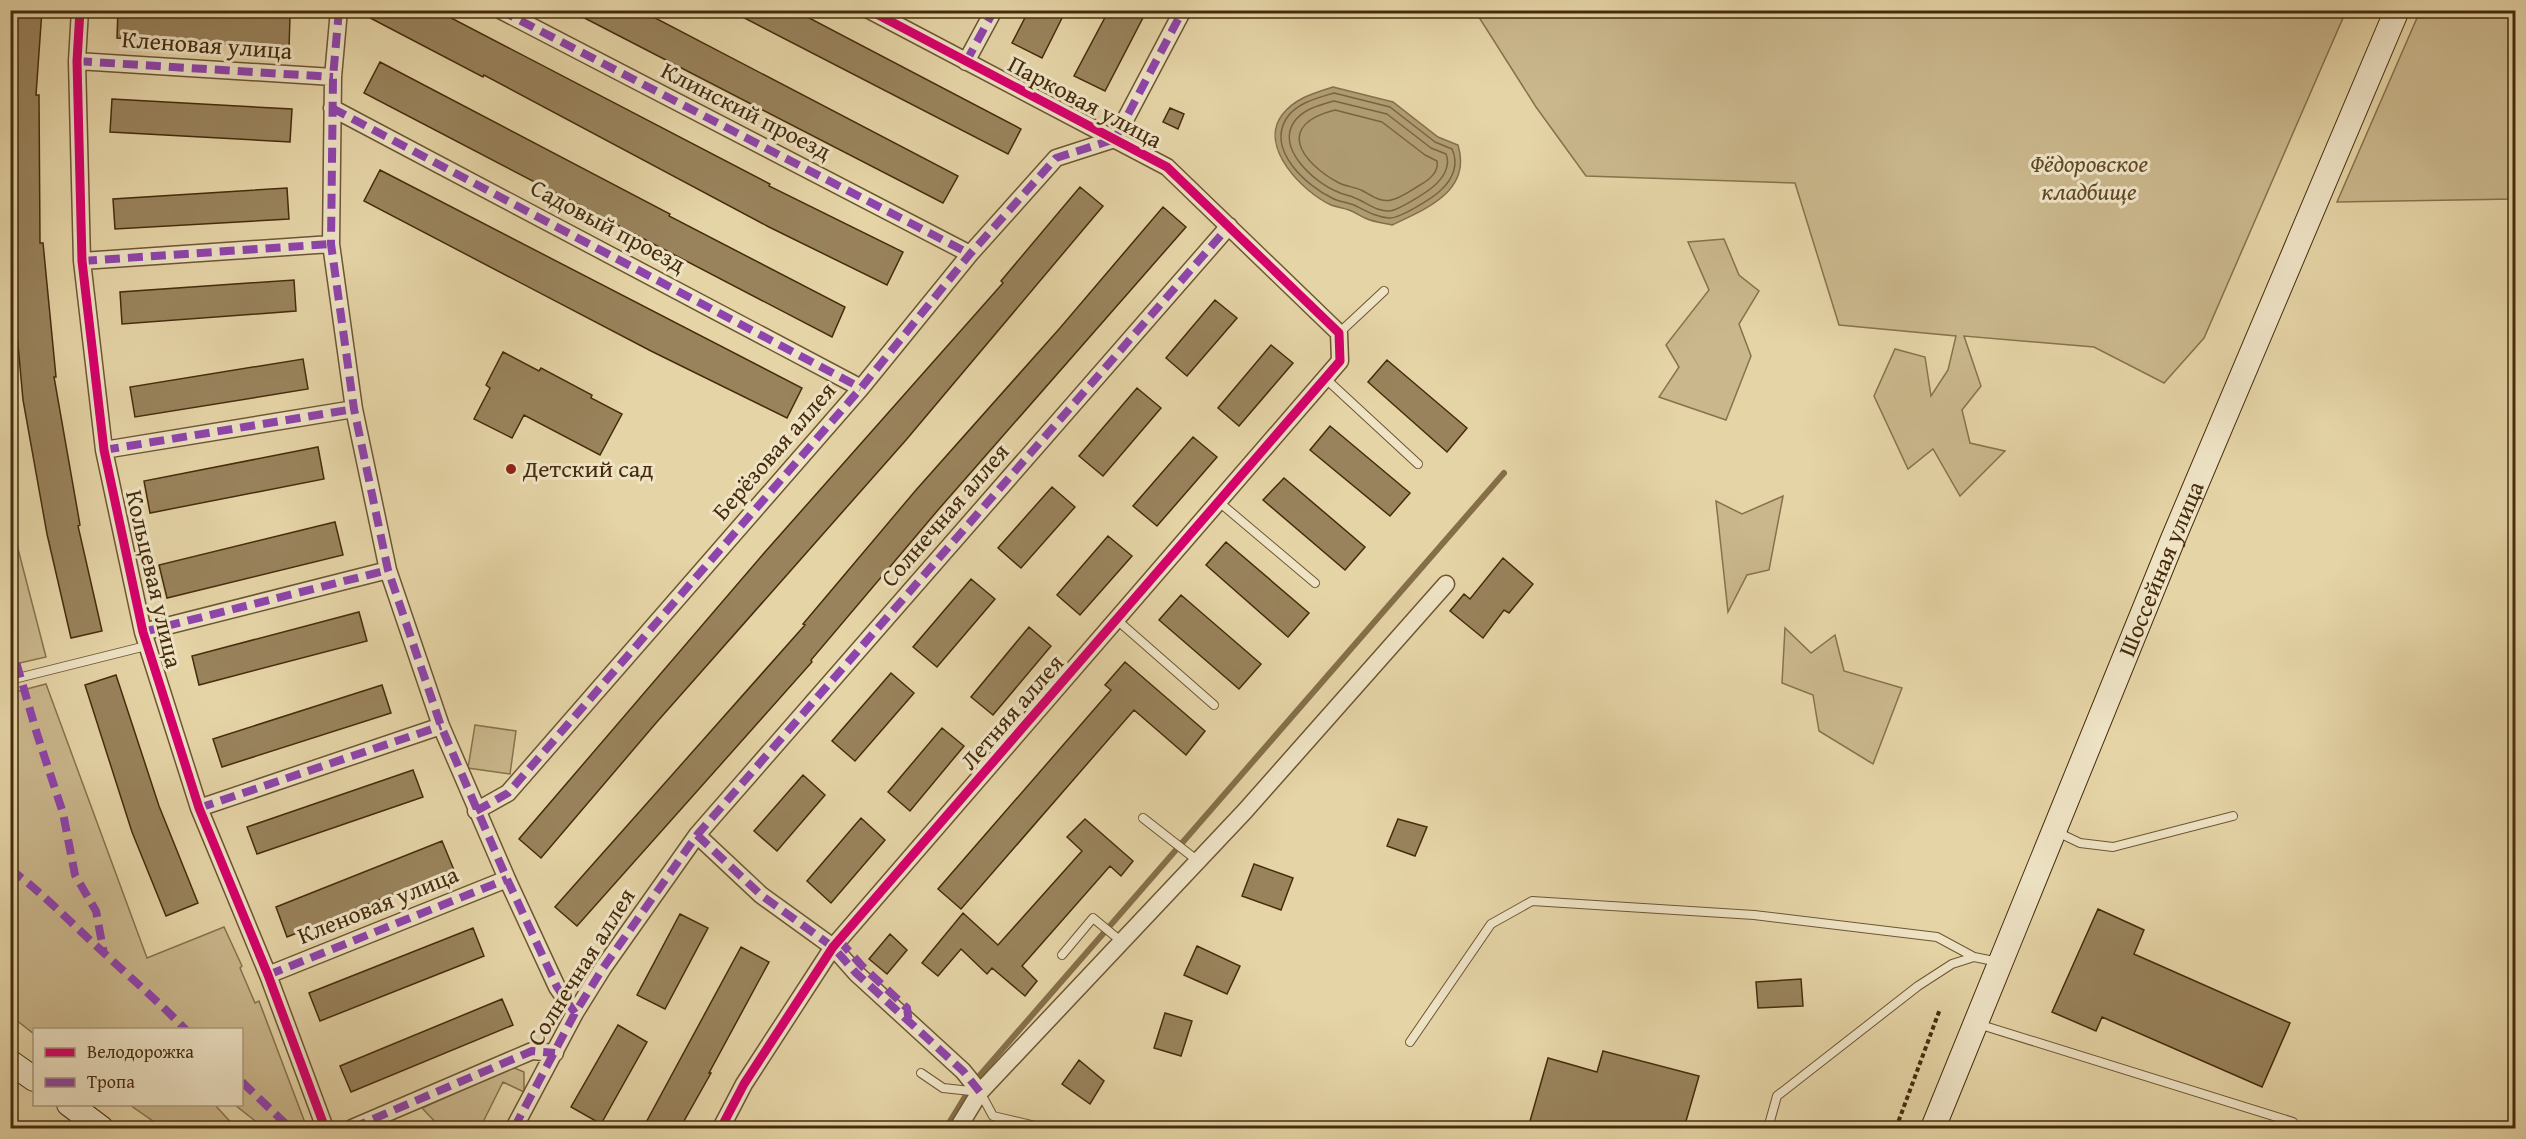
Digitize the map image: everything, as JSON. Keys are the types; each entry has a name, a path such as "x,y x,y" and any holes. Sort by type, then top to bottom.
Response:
{"main road":[{"name":"Шоссейная улица","path":"1933,1128 2174,538 2397,10"},
{"path":"10,1062 33,1078"},
{"path":"72,1106 101,1128"}],"street":[{"name":"Кольцевая улица","path":"80,10 77,61 82,261 104,450 144,639 199,808 268,975 325,1128"},
{"path":"339,10 333,77 330,244 354,409 388,570 441,726 476,811 557,987 575,1013"},
{"name":"Клинский проезд","path":"500,10 970,254"},
{"name":"Парковая улица","path":"869,10 1167,167 1339,333"},
{"path":"966,62 994,10"},
{"path":"1115,140 1183,10"},
{"name":"Кленовая улица","path":"77,61 333,77"},
{"name":"Садовый проезд","path":"332,108 861,388"},
{"name":"Берёзовая аллея","path":"476,811 508,793 861,388 970,254 1056,158 1115,140"},
{"name":"Солнечная аллея","path":"514,1128 575,1013 603,968 697,835 1228,226"},
{"path":"82,261 330,244"},
{"name":"Летняя аллея","path":"721,1128 744,1084 833,947 1326,379 1340,361 1339,333"},
{"path":"104,450 354,409"},
{"path":"144,639 388,570"},
{"path":"957,1128 980,1092 1198,861 1446,584"},
{"path":"199,808 441,726"},
{"path":"697,835 761,895 833,947 856,973 963,1071 980,1092"},
{"name":"Кленовая улица","path":"268,975 507,879"},
{"path":"352,1128 532,1051 555,1053"}],"lane":[{"path":"1339,333 1384,291"},
{"path":"1326,379 1418,464"},
{"path":"1220,502 1315,583"},
{"path":"1117,620 1214,705"},
{"path":"10,680 144,639"},
{"path":"2054,831 2080,843 2113,847 2233,816"},
{"path":"1143,818 1198,861"},
{"path":"1410,1042 1491,924 1532,901 1754,915 1937,937 1974,957 2000,962"},
{"path":"1062,955 1092,918 1122,942"},
{"path":"1768,1128 1778,1096 1918,986 1952,964 1974,957"},
{"path":"1975,1023 2293,1122"},
{"path":"921,1073 943,1088 980,1092 993,1116 1044,1128"}],"path":[{"path":"1896,1128 1940,1009"}],"green space":[{"name":"Фёдоровское кладбище","path":"1475,11 2346,11 2204,338 2164,383 2094,347 1964,336 1981,386 1962,410 1970,443 2005,451 1960,496 1933,449 1908,469 1874,396 1895,349 1925,357 1931,396 1948,370 1956,336 1839,325 1795,183 1586,176 1536,107"},
{"path":"2420,11 2515,11 2515,199 2337,202"},
{"path":"1724,239 1739,275 1759,291 1739,324 1751,356 1726,420 1659,397 1679,367 1666,345 1709,290 1688,242"},
{"path":"1783,496 1769,570 1747,575 1728,612 1716,501 1742,514"},
{"path":"10,507 17,545 46,657 11,665"},
{"path":"1785,628 1811,653 1835,635 1844,671 1902,688 1873,764 1819,731 1813,695 1782,683"},
{"path":"46,684 147,958 224,927 242,966 240,968 255,1003 259,1001 307,1128 264,1128 236,1106 243,1106 243,1028 33,1028 33,1033 11,1016 10,752 15,750 11,733 11,693"},
{"path":"475,725 516,731 510,774 468,768"},
{"path":"512,1067 524,1072 524,1092 503,1082 481,1126 486,1128 441,1128 422,1108"},
{"path":"131,1106 216,1106 236,1128 163,1128"}],"water":[{"path":"1333,87 1393,102 1438,137 1458,145 1461,161 1458,175 1443,196 1432,205 1392,225 1331,205 1308,190 1287,167 1280,154 1276,141 1276,128 1282,115 1293,104"}],"building":[{"path":"10,10 42,10 36,95 39,95 40,243 43,243 56,377 54,377 80,525 78,526 102,631 71,638 47,534 23,400 10,257"},
{"path":"118,10 188,10 290,17 289,48 117,38"},
{"path":"355,10 436,10 770,184 769,186 903,252 887,285 769,227 484,75 483,77"},
{"path":"569,10 640,10 958,176 943,203"},
{"path":"729,10 794,10 1021,129 1008,154"},
{"path":"1029,10 1066,10 1042,58 1012,43"},
{"path":"1109,10 1147,10 1105,91 1074,76"},
{"path":"380,62 845,307 832,337 364,93"},
{"path":"112,99 292,109 290,142 110,132"},
{"path":"1170,108 1184,114 1178,129 1163,122"},
{"path":"380,170 802,388 787,418 651,351 364,201"},
{"path":"1080,187 1103,206 906,440 656,723 541,858 519,839 765,552 1003,283 1001,281"},
{"path":"287,188 289,219 115,229 113,199"},
{"path":"1163,207 1186,227 938,510 811,660 812,662 577,926 555,907 805,625 803,624 916,490 1060,328"},
{"path":"294,280 296,311 122,324 120,292"},
{"path":"1215,300 1237,318 1187,376 1166,358"},
{"path":"1271,345 1293,363 1239,426 1218,408"},
{"path":"503,352 539,371 541,368 622,414 600,455 524,415 512,438 474,419 490,388 486,385"},
{"path":"303,359 308,389 135,417 130,387"},
{"path":"1387,360 1467,428 1447,452 1368,382"},
{"path":"1137,388 1161,408 1103,476 1079,456"},
{"path":"1330,426 1410,493 1390,516 1310,450"},
{"path":"1193,437 1217,457 1157,526 1133,506"},
{"path":"318,447 324,479 150,513 144,481"},
{"path":"1284,478 1365,547 1345,570 1263,500"},
{"path":"1052,487 1075,507 1021,568 998,548"},
{"path":"335,522 343,555 167,598 159,565"},
{"path":"1108,536 1132,556 1080,615 1057,595"},
{"path":"1226,542 1309,613 1288,637 1206,565"},
{"path":"1503,558 1533,584 1509,613 1504,610 1483,638 1450,611 1464,594 1470,599"},
{"path":"971,579 995,599 937,667 913,647"},
{"path":"1181,595 1261,664 1239,689 1159,620"},
{"path":"359,612 367,641 199,685 192,656"},
{"path":"1029,627 1051,646 993,715 971,697"},
{"path":"1125,662 1205,731 1186,755 1134,710 961,909 938,889 1111,690 1105,685"},
{"path":"891,673 914,693 855,761 832,741"},
{"path":"116,675 159,806 198,903 166,916 132,832 85,685"},
{"path":"382,685 391,713 222,767 213,739"},
{"path":"942,728 964,746 910,811 888,792"},
{"path":"413,770 423,797 257,854 247,827"},
{"path":"803,775 825,795 777,851 754,831"},
{"path":"861,818 885,840 831,903 807,881"},
{"path":"1085,819 1133,861 1121,876 1110,866 1022,966 1037,981 1025,996 992,968 987,974 961,949 938,976 922,963 963,913 998,945 1082,851 1067,837"},
{"path":"1398,819 1427,827 1415,856 1387,846"},
{"path":"442,841 454,870 287,937 276,907"},
{"path":"1254,864 1293,878 1281,910 1242,896"},
{"path":"2098,909 2144,930 2134,954 2290,1023 2262,1087 2102,1017 2096,1031 2052,1012"},
{"path":"680,914 708,928 665,1009 637,995"},
{"path":"473,928 484,956 320,1021 309,993"},
{"path":"890,934 907,950 887,974 869,959"},
{"path":"1197,946 1240,966 1227,994 1184,975"},
{"path":"741,947 769,962 709,1073 711,1073 680,1128 643,1128"},
{"path":"1801,979 1803,1006 1758,1008 1756,982"},
{"path":"502,999 513,1025 351,1092 340,1066"},
{"path":"1165,1013 1192,1021 1181,1056 1154,1048"},
{"path":"618,1025 647,1042 601,1124 571,1107"},
{"path":"1603,1051 1699,1076 1684,1128 1528,1128 1548,1058 1597,1072"},
{"path":"1079,1060 1104,1081 1090,1104 1062,1084"}],"waterway":[{"path":"946,1128 974,1082 1504,473"}],"marked path":[{"path":"339,10 333,77 331,244 354,409 388,570 441,726 507,879 557,987 575,1013"},
{"path":"500,10 970,254"},
{"path":"966,62 994,10"},
{"path":"476,811 508,793 861,388 970,254 1056,158 1115,139 1183,10"},
{"path":"77,61 333,77"},
{"path":"332,108 861,388"},
{"path":"514,1128 575,1013 603,968 697,835 1229,226"},
{"path":"82,261 331,244"},
{"path":"104,450 354,409"},
{"path":"143,632 388,570"},
{"path":"10,641 63,813 75,875 96,911 104,954"},
{"path":"199,808 441,726"},
{"path":"697,835 761,895 833,947 856,973 963,1071 980,1092"},
{"path":"10,869 47,899 184,1028"},
{"path":"268,975 507,879"},
{"path":"839,940 862,966 907,1008 909,1023"},
{"path":"352,1128 532,1051 555,1053"},
{"path":"243,1083 287,1125 299,1128"}],"cycle path":[{"path":"80,10 77,61 82,261 104,450 143,632 199,808 268,975 325,1128"},
{"path":"721,1128 744,1084 833,947 1340,361 1339,333 1167,167 869,10"}],"place":[{"name":"Детский сад","path":"511,469"}]}
